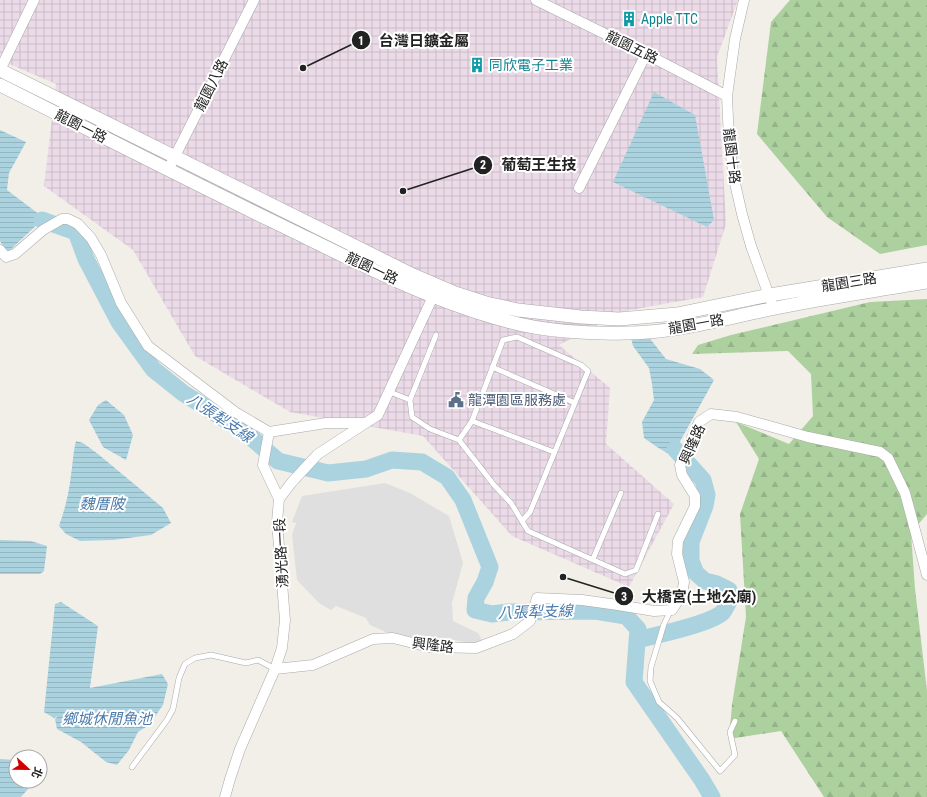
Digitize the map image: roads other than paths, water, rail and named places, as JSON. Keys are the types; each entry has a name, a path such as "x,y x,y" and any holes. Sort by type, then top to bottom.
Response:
{"street":[{"path":"0,70 34,0"},
{"name":"龍園八路","path":"168,170 254,0"},
{"name":"龍園五路","path":"536,0 727,96"},
{"name":"龍園十路","path":"744,0 735,39 727,96 729,141 734,179 742,214 751,246 770,295 773,309"},
{"path":"579,188 646,54"},
{"name":"龍園一路","path":"0,70 379,258 467,309 509,322 561,330 600,333 638,332 689,327 773,309"},
{"name":"龍園一路","path":"0,85 168,170 382,274 436,291 456,293 486,303 518,310 580,317 618,319 677,314 770,295"},
{"path":"0,250 6,257 15,254 43,230 62,219 68,219 78,224 91,238 121,303 148,346 235,412 269,432 326,423 365,423"},
{"name":"龍園三路","path":"770,295 927,269"},
{"name":"龍園三路","path":"773,309 927,282"},
{"name":"湧光路一段","path":"225,797 240,749 275,668 282,648 286,620 277,522 279,499 292,482 318,454 378,415 436,291"},
{"name":"興隆路","path":"275,668 313,665 373,639 393,638 429,647 476,648 513,634 530,621 537,598 582,600 654,611 672,610 682,594 684,582 677,554 678,541 695,506 695,496 682,475 680,465 688,450 699,422 711,414 737,416 808,437 880,452 888,458 905,493 927,574"},
{"path":"269,432 263,466 279,499"}],"lane":[{"path":"436,334 410,400 412,417 430,429 459,440 494,485 511,503 528,531 625,574 636,570 658,514"},
{"path":"459,440 472,421 503,340 517,337 581,365 588,371 530,512 522,521"},
{"path":"492,367 575,403"},
{"path":"390,392 410,400"},
{"path":"472,421 554,452"},
{"path":"593,559 621,493"},
{"path":"672,610 664,624 651,667 650,681 659,702 677,718 720,771 735,755 730,732 735,721"},
{"path":"132,767 167,720 173,709 180,678 185,664 195,658 211,655 246,664 258,660 275,668"}],"water":[{"path":"654,92 695,115 714,220 707,227 613,182"},
{"path":"0,130 26,142 9,173 7,190 44,218 7,253 0,241"},
{"path":"648,336 666,359 700,369 714,380 672,456 644,438 642,422 654,400 652,384 649,368 633,346 631,338"},
{"path":"106,400 124,415 133,435 126,460 103,447 89,420 98,405"},
{"name":"魏厝陂","path":"76,441 83,443 98,454 163,508 171,523 151,535 113,540 80,541 66,534 59,526 68,495"},
{"path":"0,540 31,541 47,546 44,571 40,574 0,574"},
{"name":"鄉城休閒魚池","path":"61,602 98,626 90,688 162,674 168,684 163,705 149,725 138,732 129,750 117,765 106,762 81,742 57,729 55,719 58,716 54,718 44,712 55,604"},
{"path":"0,759 8,760 8,789 28,789 21,797 0,797"}],"waterway":[{"name":"八張犁支線","path":"42,220 76,232 86,259 119,322 153,369 183,393 245,432 278,461 328,473 366,469 392,460 422,462 447,477 463,500 490,567 485,582 476,598 475,610 492,614 508,612 595,611 626,616 638,629 634,682 702,780 712,797"},
{"path":"637,640 683,629 707,621 723,612 731,598 729,590 717,584 705,581 696,573 691,561 691,542 705,506 707,495 703,480 675,449"}],"place":[{"name":"Apple TTC","path":"629,19"},
{"name":"同欣電子工業","path":"477,65"},
{"name":"台灣日鑛金屬","path":"303,68"},
{"name":"葡萄王生技","path":"403,191"},
{"name":"龍潭園區服務處","path":"456,400"},
{"name":"大橋宮(土地公廟)","path":"563,577"}]}
